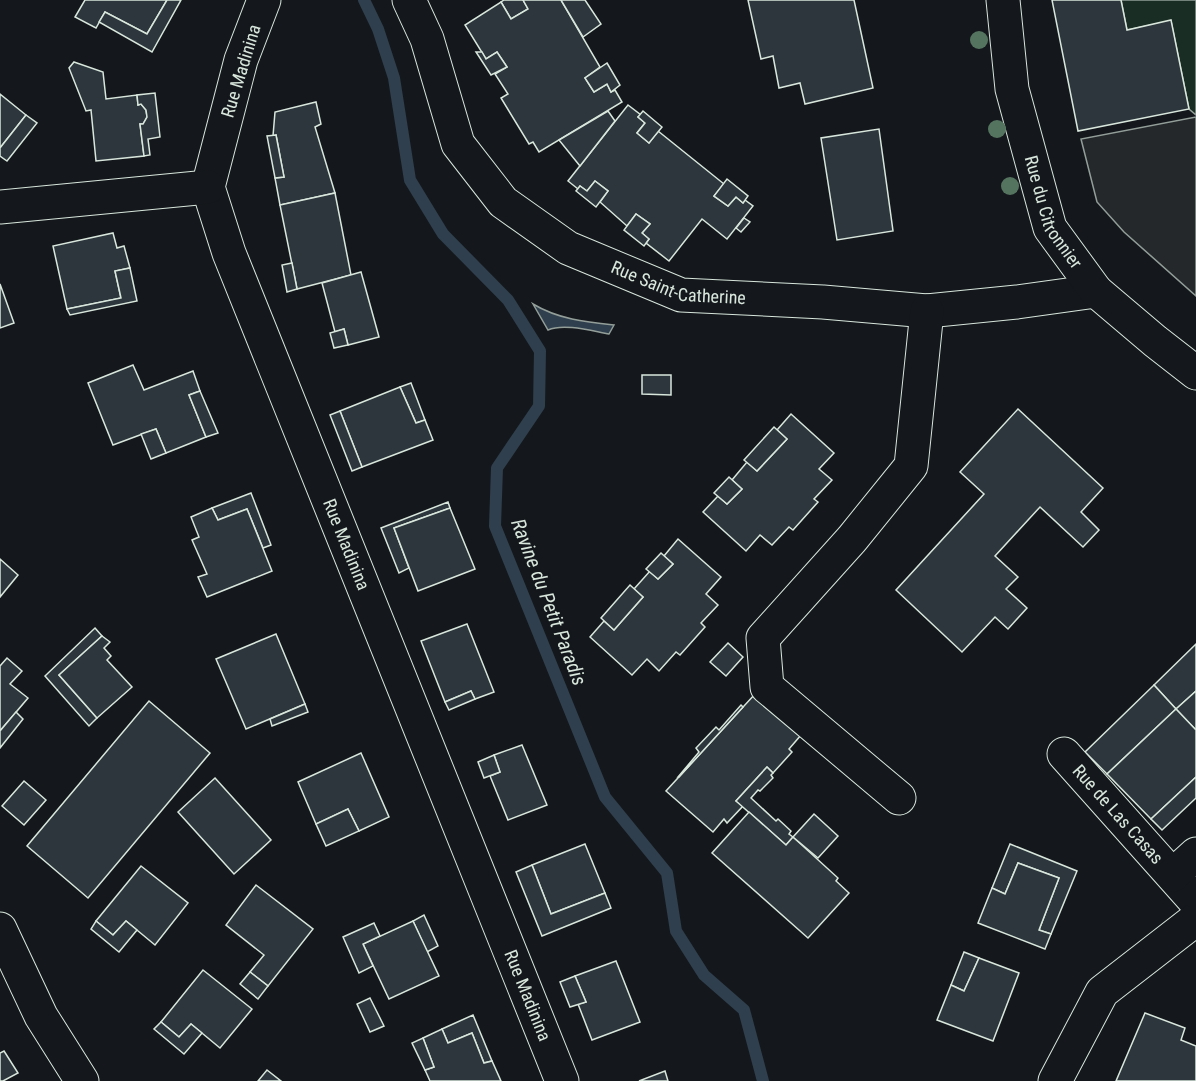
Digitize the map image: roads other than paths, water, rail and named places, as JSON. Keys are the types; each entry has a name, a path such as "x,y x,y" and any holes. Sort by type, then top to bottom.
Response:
{"street":[{"name":"Rue Madinina","path":"264,0 241,60 208,187 229,253 562,1081"},
{"name":"Rue Saint-Catherine","path":"409,0 427,39 458,144 503,202 568,248 681,295 823,302 927,311 1096,291"},
{"name":"Rue du Citronnier","path":"1003,0 1012,88 1050,228 1096,291 1196,374"},
{"path":"0,207 208,187"},
{"path":"899,798 767,687 763,638 852,539 911,466 927,311"},
{"name":"Rue de Las Casas","path":"1064,754 1184,865 1196,902"},
{"path":"1055,1081 1102,992 1196,919"},
{"path":"0,929 40,1016 82,1081"}],"water":[{"path":"533,304 562,316 614,325 609,334 570,327 548,330"}],"waterway":[{"name":"Ravine du Petit Paradis","path":"364,0 378,29 394,78 410,180 443,234 508,300 540,351 539,406 497,468 495,526 605,797 667,873 676,931 704,975 744,1010 763,1081"}]}
